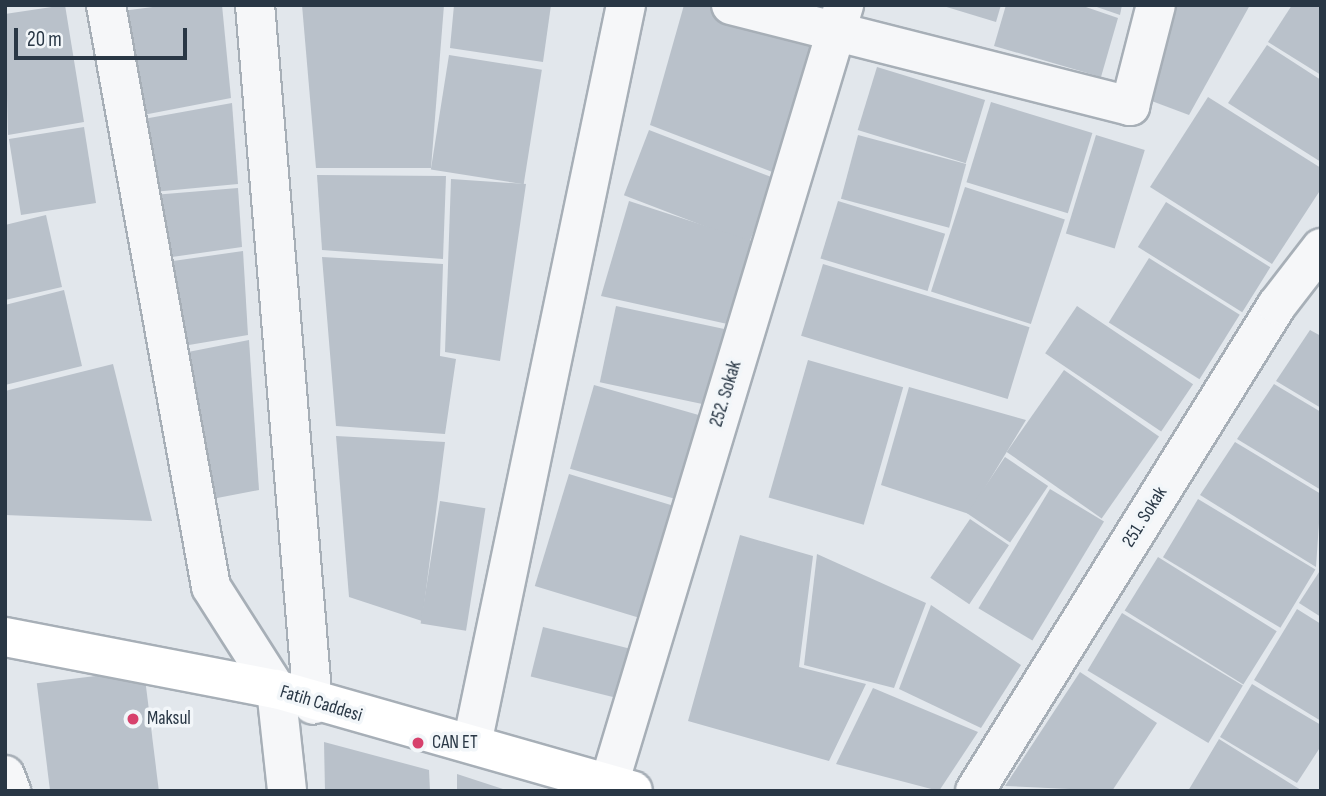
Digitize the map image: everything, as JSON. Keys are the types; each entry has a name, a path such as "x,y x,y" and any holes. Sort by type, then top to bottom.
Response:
{"main road":[{"name":"Fatih Caddesi","path":"5,637 276,690 313,705 472,744 568,781 621,787"}],"street":[{"path":"106,5 211,587 276,690 287,791"},
{"path":"255,5 313,705"},
{"path":"472,744 626,5"},
{"path":"731,5 839,20 1130,106 1156,5"},
{"name":"252. Sokak","path":"621,787 839,20"},
{"name":"251. Sokak","path":"975,791 1277,305 1321,248"},
{"path":"5,775 11,791"}],"building":[{"path":"65,5 84,122 8,135 5,14"},
{"path":"168,5 222,5 231,98 138,116 122,11"},
{"path":"302,5 444,5 431,168 316,168"},
{"path":"454,5 551,5 543,62 450,48"},
{"path":"684,5 715,5 822,43 775,173 650,125"},
{"path":"940,5 1001,5 996,22"},
{"path":"1006,5 1080,5 1118,18 1101,77 994,46"},
{"path":"1091,5 1122,5 1120,15"},
{"path":"1176,5 1250,5 1189,115 1149,100"},
{"path":"1292,5 1321,5 1321,75 1268,42"},
{"path":"1267,45 1321,80 1321,162 1228,103"},
{"path":"449,55 542,70 524,184 431,170"},
{"path":"877,67 985,100 966,163 858,130"},
{"path":"1208,97 1321,168 1321,189 1272,264 1150,187"},
{"path":"991,102 1092,133 1068,213 966,182"},
{"path":"232,103 238,184 153,192 138,120"},
{"path":"84,127 96,203 21,215 9,139"},
{"path":"649,130 774,178 749,243 624,195"},
{"path":"858,135 966,164 949,228 841,199"},
{"path":"1096,135 1145,150 1115,248 1066,233"},
{"path":"317,175 446,176 443,259 322,250"},
{"path":"451,179 526,184 500,361 445,352"},
{"path":"965,187 1065,219 1031,324 931,292"},
{"path":"238,188 242,247 165,258 153,195"},
{"path":"629,201 755,242 732,325 601,296"},
{"path":"838,201 945,234 928,291 820,258"},
{"path":"1166,202 1270,267 1242,312 1138,247"},
{"path":"46,215 62,287 5,300 5,225"},
{"path":"243,251 248,335 183,346 166,262"},
{"path":"322,257 443,264 440,356 456,359 445,434 336,426"},
{"path":"1149,258 1240,315 1199,379 1109,322"},
{"path":"823,264 1030,327 1008,399 801,336"},
{"path":"64,290 82,366 5,385 5,305"},
{"path":"616,306 731,331 715,407 600,382"},
{"path":"1077,306 1193,384 1161,432 1045,353"},
{"path":"1310,330 1321,336 1321,408 1276,381"},
{"path":"249,340 259,490 212,499 183,353"},
{"path":"808,360 903,387 864,525 769,497"},
{"path":"113,364 152,521 5,515 5,391"},
{"path":"1064,370 1159,437 1102,518 1007,452"},
{"path":"1274,384 1321,412 1321,490 1237,439"},
{"path":"594,385 706,417 682,501 570,469"},
{"path":"909,387 1026,420 969,514 881,485"},
{"path":"336,436 445,442 422,621 349,597"},
{"path":"1235,442 1321,494 1316,567 1200,495"},
{"path":"1005,457 1048,486 1010,542 967,513"},
{"path":"569,474 673,506 639,618 535,586"},
{"path":"1050,489 1104,521 1032,641 978,608"},
{"path":"1198,499 1315,570 1280,628 1163,557"},
{"path":"440,501 485,508 466,631 421,623"},
{"path":"970,519 1009,545 969,604 930,578"},
{"path":"740,535 813,556 799,667 866,684 829,761 688,721"},
{"path":"817,554 926,603 894,688 804,665"},
{"path":"1158,557 1277,631 1243,685 1125,610"},
{"path":"1321,569 1321,617 1299,603"},
{"path":"931,605 1021,665 981,728 899,689"},
{"path":"1297,609 1321,624 1321,721 1254,680"},
{"path":"1122,613 1243,686 1208,743 1087,670"},
{"path":"543,627 633,649 621,699 531,676"},
{"path":"144,670 159,791 50,791 37,683"},
{"path":"1080,672 1157,723 1112,791 1005,786"},
{"path":"1252,684 1321,725 1321,746 1297,783 1220,737"},
{"path":"873,688 978,732 939,791 836,764"},
{"path":"1219,739 1296,787 1303,791 1188,791"},
{"path":"324,742 429,770 430,791 325,791"},
{"path":"457,774 506,790 506,791 457,791"}],"place":[{"name":"Maksul","path":"133,719"},
{"name":"CAN ET","path":"418,743"}]}
